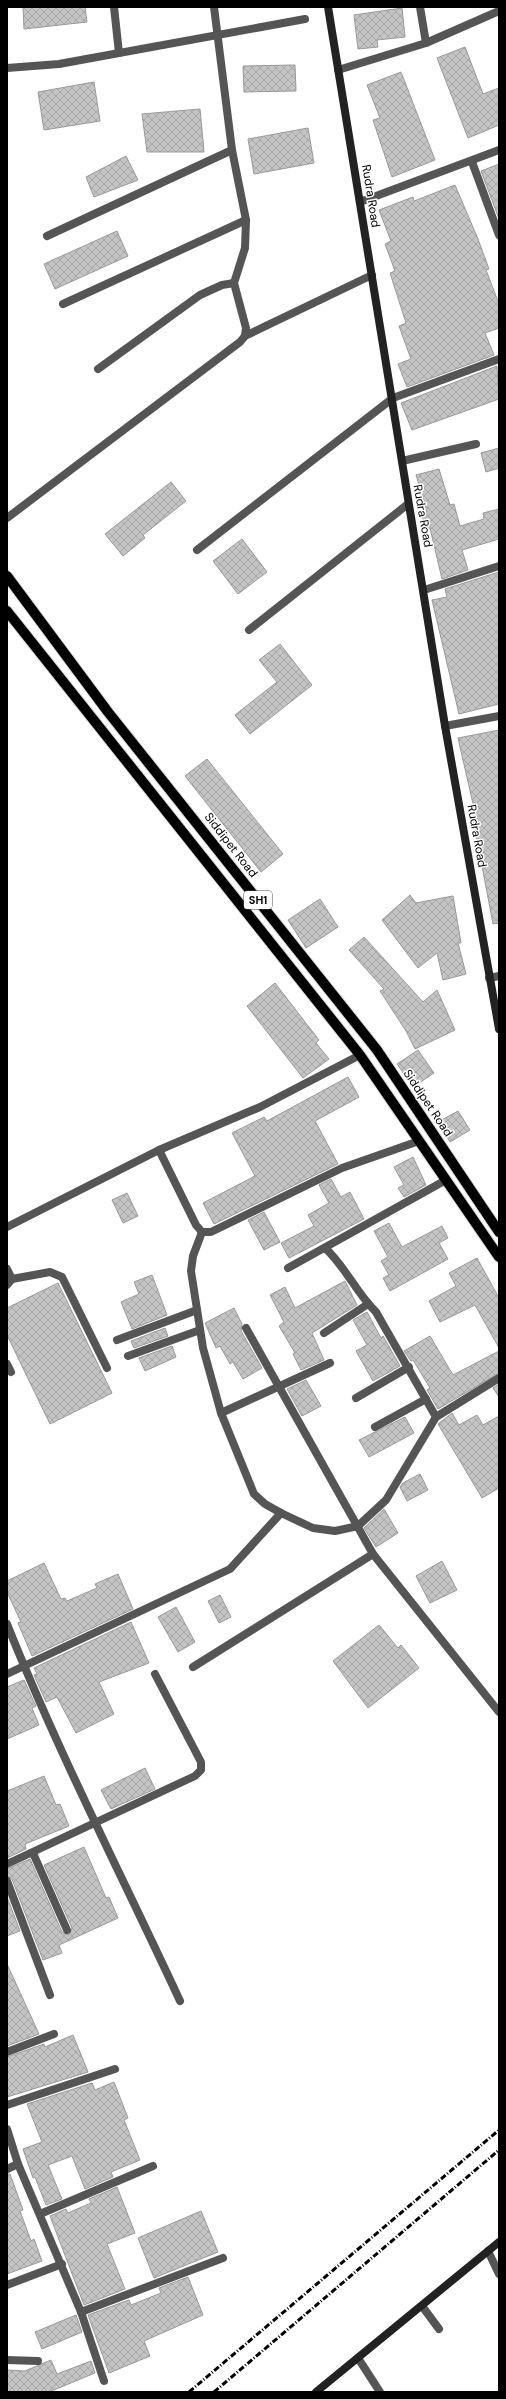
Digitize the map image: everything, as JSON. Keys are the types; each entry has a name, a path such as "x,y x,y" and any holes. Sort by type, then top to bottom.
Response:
{"main road":[{"name":"Rudra Road","path":"328,7 393,398 408,504 424,590 445,726 499,1029"},
{"name":"Siddipet Road","path":"7,576 108,712 377,1050 495,1219 499,1232"},
{"name":"SH1","path":"7,611 360,1055 499,1257"},
{"path":"316,2392 499,2242"}],"street":[{"path":"114,7 119,53"},
{"path":"214,7 232,150 246,220 245,248 234,283 246,328 245,336"},
{"path":"420,7 426,43"},
{"path":"338,70 426,43 499,11"},
{"path":"7,68 59,64 305,19"},
{"path":"47,236 232,150"},
{"path":"360,202 472,162 499,150"},
{"path":"472,162 499,235"},
{"path":"63,304 246,220"},
{"path":"7,518 240,342 245,336 372,275"},
{"path":"98,369 200,295 222,285 234,283"},
{"path":"197,550 393,398 499,359"},
{"path":"402,461 476,444"},
{"path":"249,630 408,504"},
{"path":"424,590 499,566"},
{"path":"445,726 499,716"},
{"path":"489,978 499,976"},
{"path":"7,1227 159,1150 260,1107 360,1055"},
{"path":"159,1150 196,1225 202,1232 211,1232 342,1168 419,1141"},
{"path":"288,1268 446,1180"},
{"path":"202,1232 193,1256 191,1271 200,1330 220,1413 254,1494 265,1504 281,1513 313,1528 335,1531 358,1526 386,1500 436,1417 499,1378"},
{"path":"325,1248 338,1260 368,1304 376,1312 409,1367 436,1417"},
{"path":"7,1268 10,1282 50,1272 62,1277 107,1368"},
{"path":"324,1333 368,1304"},
{"path":"117,1340 197,1310"},
{"path":"246,1328 373,1554 499,1712"},
{"path":"128,1356 200,1330"},
{"path":"220,1413 330,1363"},
{"path":"7,1364 12,1372"},
{"path":"356,1398 409,1367"},
{"path":"375,1427 426,1399"},
{"path":"7,1674 230,1569 281,1513"},
{"path":"193,1667 373,1554"},
{"path":"7,1624 24,1667 180,2001"},
{"path":"7,1864 195,1776 201,1770 201,1762 155,1674"},
{"path":"33,1853 67,1930"},
{"path":"7,1881 50,1995"},
{"path":"7,2052 54,2034"},
{"path":"7,2105 116,2068"},
{"path":"7,2129 18,2164 62,2264 81,2312 104,2381"},
{"path":"7,2168 18,2164"},
{"path":"40,2214 153,2166"},
{"path":"488,2252 499,2274"},
{"path":"81,2312 223,2258"},
{"path":"7,2285 62,2264"},
{"path":"422,2306 440,2329"},
{"path":"358,2358 380,2392"},
{"path":"7,2360 38,2361"}],"building":[{"path":"23,7 85,7 87,22 24,29"},
{"path":"402,8 405,37 377,40 378,47 358,49 354,15"},
{"path":"465,47 483,94 499,88 499,125 468,138 437,58"},
{"path":"295,65 296,91 244,92 243,66"},
{"path":"401,72 435,160 392,177 373,120 380,118 367,85"},
{"path":"94,82 100,121 44,130 38,92"},
{"path":"200,109 204,152 147,152 142,114"},
{"path":"308,128 314,163 254,174 248,139"},
{"path":"126,156 138,180 94,197 86,177"},
{"path":"499,164 499,219 481,171"},
{"path":"455,185 478,239 489,269 486,270 499,304 499,328 485,333 494,355 407,387 398,364 411,359 399,326 406,323 390,273 395,271 385,244 391,241 379,210 413,197 414,201"},
{"path":"117,231 128,256 55,289 44,264"},
{"path":"497,366 499,399 412,430 401,403"},
{"path":"499,448 499,468 486,472 481,453"},
{"path":"439,469 450,505 454,504 460,526 484,519 483,513 499,509 499,539 462,550 468,570 442,579 430,528 426,529 421,513 427,512 416,475"},
{"path":"171,482 186,501 143,535 145,538 123,556 105,534"},
{"path":"242,539 267,572 238,594 213,561"},
{"path":"499,572 499,704 459,714 432,600 447,597 445,589"},
{"path":"280,644 312,685 250,734 235,715 277,682 259,660"},
{"path":"499,730 499,923 493,924 471,808 474,808 458,738"},
{"path":"207,759 283,854 261,872 185,776"},
{"path":"410,895 416,903 453,896 461,943 458,943 466,974 443,980 437,953 418,968 382,920"},
{"path":"320,899 338,927 306,948 288,920"},
{"path":"364,937 423,1002 437,990 455,1030 415,1049 406,1031 380,991 384,989 349,950"},
{"path":"275,983 319,1040 316,1043 329,1059 303,1078 247,1006"},
{"path":"418,1050 434,1073 413,1087 397,1064"},
{"path":"348,1077 359,1097 315,1121 338,1164 214,1224 203,1203 255,1176 232,1133 264,1117 267,1121"},
{"path":"458,1111 470,1130 450,1142 438,1122"},
{"path":"413,1157 426,1185 404,1197 398,1188 404,1185 394,1167"},
{"path":"331,1179 341,1197 350,1192 364,1219 289,1258 281,1243 314,1226 308,1215 329,1203 319,1185"},
{"path":"127,1193 138,1216 123,1223 112,1200"},
{"path":"264,1212 280,1242 264,1250 248,1220"},
{"path":"389,1223 402,1247 442,1226 448,1238 439,1243 448,1259 390,1291 383,1278 389,1275 381,1261 388,1257 374,1231"},
{"path":"477,1258 499,1298 499,1348 475,1305 440,1322 429,1301 456,1286 449,1273"},
{"path":"152,1275 167,1315 132,1329 121,1302 139,1294 134,1282"},
{"path":"345,1281 357,1305 312,1333 324,1360 301,1370 293,1354 295,1353 279,1326 284,1322 270,1295 285,1287 295,1308"},
{"path":"58,1283 112,1393 50,1424 7,1335 7,1308"},
{"path":"234,1308 242,1324 241,1331 262,1368 243,1379 233,1362 230,1364 220,1346 216,1348 205,1323"},
{"path":"367,1312 381,1338 383,1336 400,1366 373,1381 356,1351 367,1345 353,1320"},
{"path":"165,1328 168,1336 134,1348 131,1341"},
{"path":"430,1336 453,1375 499,1351 499,1373 438,1409 427,1390 430,1388 413,1360 411,1361 404,1351"},
{"path":"172,1346 176,1357 145,1371 139,1358"},
{"path":"306,1380 321,1406 302,1416 287,1389"},
{"path":"499,1384 499,1397 493,1388"},
{"path":"452,1413 459,1425 477,1415 483,1425 499,1416 499,1488 482,1498 438,1424"},
{"path":"405,1417 414,1433 369,1457 359,1440"},
{"path":"420,1474 428,1490 407,1501 400,1487 403,1483"},
{"path":"384,1509 398,1533 376,1547 364,1528"},
{"path":"442,1561 457,1590 430,1603 416,1576"},
{"path":"44,1563 61,1599 65,1598 67,1601 97,1588 95,1584 118,1574 133,1609 32,1656 18,1623 21,1622 7,1592 7,1581"},
{"path":"220,1595 231,1617 219,1623 208,1601"},
{"path":"176,1607 195,1642 178,1652 158,1617"},
{"path":"131,1622 149,1663 99,1682 114,1714 76,1733 57,1697 46,1702 34,1675 37,1674 34,1668"},
{"path":"379,1625 398,1648 401,1645 419,1668 368,1708 333,1661"},
{"path":"24,1680 36,1706 32,1708 39,1725 7,1739 7,1687"},
{"path":"145,1768 155,1789 111,1809 101,1790"},
{"path":"44,1776 56,1805 60,1804 69,1826 25,1844 26,1849 7,1858 7,1791"},
{"path":"84,1847 106,1898 109,1897 118,1918 59,1945 62,1953 43,1960 12,1879 7,1876 7,1869 30,1859 62,1932 69,1935 72,1928 44,1865"},
{"path":"7,1897 20,1931 7,1936"},
{"path":"7,1964 39,2034 7,2046"},
{"path":"73,2035 88,2072 7,2097 7,2057 44,2044 45,2047"},
{"path":"114,2082 128,2118 124,2120 140,2160 111,2172 113,2177 85,2189 72,2156 48,2165 62,2199 46,2205 35,2177 33,2178 23,2149 42,2142 27,2104 92,2083 95,2090"},
{"path":"7,2174 10,2174 23,2210 20,2211 31,2241 34,2239 42,2261 7,2274"},
{"path":"117,2187 135,2233 107,2244 125,2289 84,2305 50,2216 66,2209 68,2213 91,2203 89,2199"},
{"path":"201,2211 218,2252 154,2278 138,2238"},
{"path":"188,2277 203,2315 144,2341 150,2356 109,2373 88,2315 129,2300 131,2305 161,2293 159,2288"},
{"path":"76,2315 82,2332 42,2349 35,2332"},
{"path":"51,2360 57,2374 91,2361 95,2373 49,2392 7,2392 7,2370 25,2371"}],"railway":[{"path":"189,2392 499,2130"},
{"path":"214,2392 499,2150"}]}
